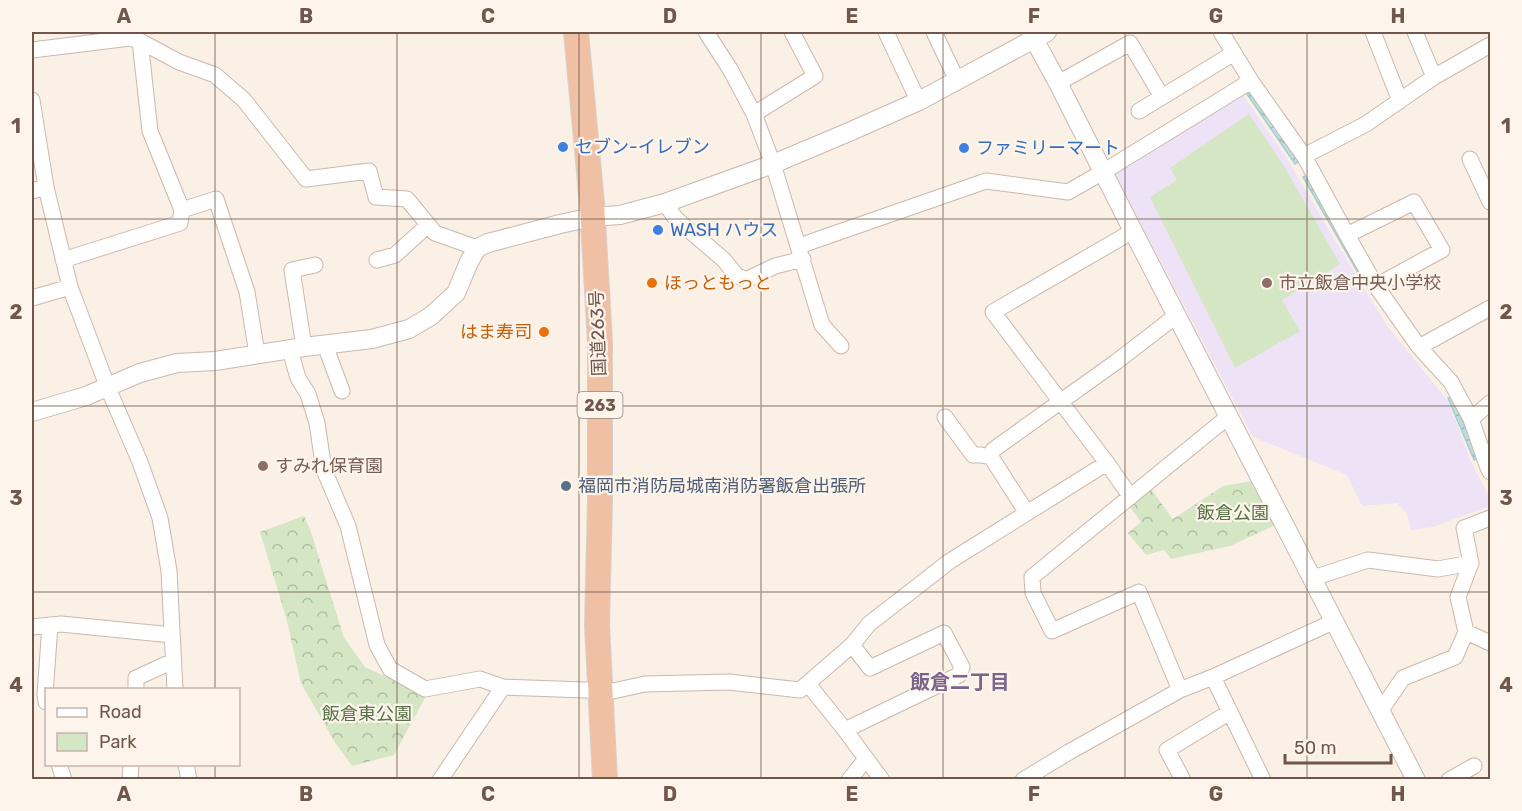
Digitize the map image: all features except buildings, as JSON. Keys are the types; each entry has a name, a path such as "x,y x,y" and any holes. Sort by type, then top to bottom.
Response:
{"highway":[{"name":"国道263号","path":"576,32 600,342 597,625 605,780"}],"street":[{"path":"706,32 730,69 754,114 801,252 822,325 841,346"},
{"path":"754,114 815,76 792,32"},
{"path":"886,32 915,94"},
{"path":"934,32 953,72"},
{"path":"1221,32 1251,81 1305,156 1376,286 1419,347 1451,382 1471,419 1491,472"},
{"path":"1373,32 1400,101"},
{"path":"1415,32 1434,77"},
{"path":"592,217 620,215 665,203 771,160 915,94 953,72 1035,33"},
{"path":"1035,33 1133,231 1416,780"},
{"path":"32,412 177,363 215,361 372,339 409,328 431,316 456,293 477,248 488,243 592,217 661,196 849,132 919,101 1035,33"},
{"path":"32,50 132,37 179,62 215,75 244,99 306,179 369,171 376,197 407,199 435,233 477,248"},
{"path":"63,260 180,223 182,210 150,131 132,37"},
{"path":"1058,83 1130,43 1162,97"},
{"path":"1305,156 1366,124 1434,77 1491,45"},
{"path":"1139,111 1234,52"},
{"path":"665,203 676,219 724,260 736,275 746,280 801,252 986,181 1068,192 1251,81"},
{"path":"32,100 39,189 70,287 160,518 169,571 175,688"},
{"path":"1470,159 1491,202"},
{"path":"182,210 216,199 247,292 256,354"},
{"path":"1347,235 1414,202 1442,250 1376,286"},
{"path":"377,260 395,255 428,225"},
{"path":"1130,496 993,312 1133,231"},
{"path":"315,264 292,270 298,378 308,394 317,423 324,470 348,526 377,645 390,669 425,689 480,679 502,687 601,691 621,691 645,684 729,682 800,690 852,645 868,624 950,561 1107,463"},
{"path":"32,298 70,287"},
{"path":"1419,347 1491,308"},
{"path":"991,457 993,450 1177,315"},
{"path":"325,345 342,391"},
{"path":"1471,419 1491,403"},
{"path":"1180,690 1139,591 1052,631 1033,593 1032,577 1229,416"},
{"path":"945,417 973,455 991,457 1027,513"},
{"path":"1381,710 1403,678 1455,657 1466,632 1458,597 1471,563 1464,528 1491,518"},
{"path":"1313,578 1368,560 1438,569 1471,563"},
{"path":"1023,780 1180,690 1335,621"},
{"path":"32,627 61,624 172,635"},
{"path":"45,688 50,625"},
{"path":"1466,632 1491,643"},
{"path":"845,730 959,675 962,667 944,633 870,668 852,645"},
{"path":"136,688 136,678 172,661"},
{"path":"1213,677 1263,780"},
{"path":"808,684 882,780"},
{"path":"440,780 502,687"},
{"path":"1183,780 1167,750 1230,712"},
{"path":"849,780 866,759"},
{"path":"1449,780 1474,766"}],"shaded area":[{"name":"市立飯倉中央小学校","path":"1243,95 1286,157 1388,327 1448,401 1472,464 1490,499 1490,506 1433,527 1411,530 1407,513 1397,503 1362,506 1347,475 1253,437 1114,173"}],"green space":[{"path":"1249,114 1284,166 1340,264 1282,300 1300,331 1235,368 1150,197 1177,180 1170,168"},
{"name":"飯倉公園","path":"1258,480 1280,523 1230,546 1171,559 1164,550 1146,555 1128,533 1141,522 1128,504 1150,488 1173,519 1223,486"},
{"name":"飯倉東公園","path":"304,516 344,638 365,667 426,696 394,755 352,766 334,741 301,683 286,617 260,532"}],"water":[{"path":"1252,92 1299,161 1295,164 1247,94"},
{"path":"1307,175 1365,276 1361,278 1303,177"},
{"path":"1452,397 1479,459 1474,460 1448,398"}],"place":[{"name":"セブン-イレブン","path":"563,147"},
{"name":"ファミリーマート","path":"964,148"},
{"name":"WASH ハウス","path":"658,230"},
{"name":"ほっともっと","path":"652,283"},
{"name":"市立飯倉中央小学校","path":"1267,283"},
{"name":"はま寿司","path":"544,332"},
{"name":"すみれ保育園","path":"263,466"},
{"name":"福岡市消防局城南消防署飯倉出張所","path":"566,486"}],"district":[{"name":"飯倉二丁目","path":"960,682"}]}
